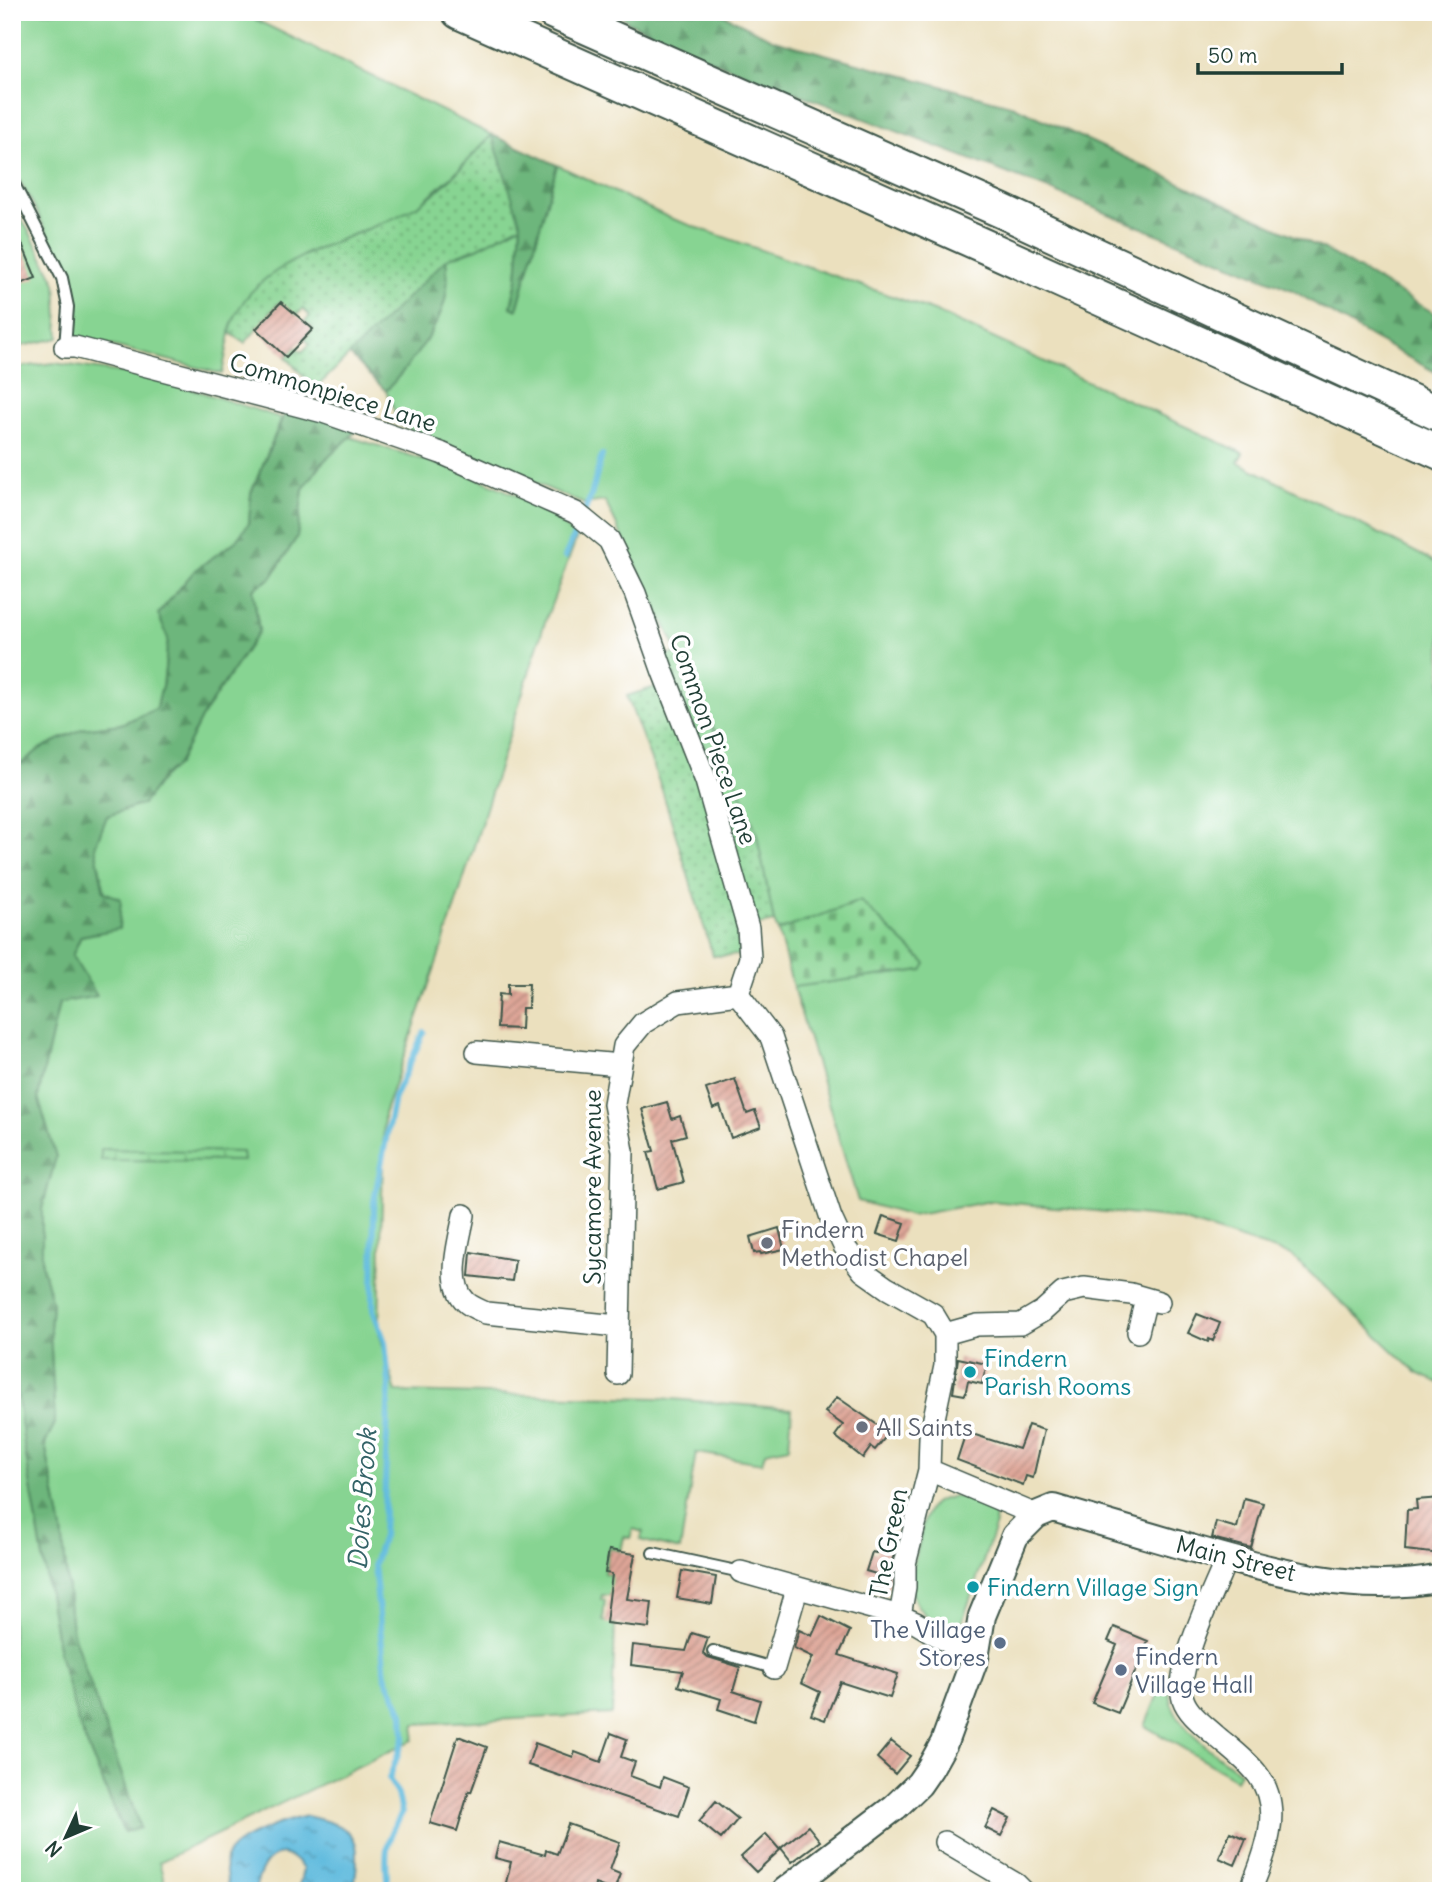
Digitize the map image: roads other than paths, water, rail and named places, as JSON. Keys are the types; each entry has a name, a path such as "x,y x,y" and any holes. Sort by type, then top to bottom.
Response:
{"highway":[{"path":"459,12 995,250 1441,453"},
{"path":"552,12 1002,211 1441,415"}],"street":[{"name":"Commonpiece Lane","path":"65,347 75,347 323,412 441,453 583,518"},
{"name":"Common Piece Lane","path":"583,518 609,540 635,593 706,781 748,928 750,958 738,994"},
{"name":"Sycamore Avenue","path":"618,1374 623,1151 614,1104 624,1046 643,1023 678,1002 738,994"},
{"path":"738,994 771,1037 817,1178 844,1246 863,1271 933,1314 945,1334 945,1366 930,1437 929,1470"},
{"path":"477,1052 620,1065"},
{"path":"464,1215 456,1267 457,1290 467,1304 486,1313 618,1326"},
{"path":"945,1334 977,1325 1021,1324 1043,1311 1063,1293 1084,1288 1153,1300 1138,1332"},
{"name":"The Green","path":"900,1616 905,1587 905,1564 929,1470 1036,1515"},
{"name":"Main Street","path":"1036,1515 1053,1508 1227,1558 1297,1575 1357,1584 1413,1584 1441,1578"},
{"path":"785,1891 895,1807 919,1784 944,1743 975,1658 982,1616 1015,1536 1036,1515"},
{"path":"1227,1558 1198,1628 1182,1680 1183,1700 1195,1717 1258,1774 1268,1791 1272,1814 1265,1851 1250,1891"},
{"name":"The Green","path":"741,1573 900,1616 975,1658"},
{"path":"774,1668 797,1589"},
{"path":"945,1843 1016,1884 1023,1891"}],"lane":[{"path":"12,180 62,278 68,307 65,347"},
{"path":"653,1553 741,1573"},
{"path":"713,1651 774,1668"}],"water":[{"path":"307,1816 339,1826 354,1839 357,1859 354,1891 298,1891 303,1869 295,1860 279,1855 266,1863 255,1891 229,1891 225,1866 230,1851 261,1831"}],"waterway":[{"path":"565,557 591,496 602,455"},
{"name":"Doles Brook","path":"388,1891 388,1842 402,1813 398,1794 389,1779 404,1738 403,1713 385,1676 374,1564 383,1536 389,1383 385,1342 373,1310 374,1201 394,1098 424,1032"}],"place":[{"name":"Findern Methodist Chapel","path":"767,1243"},
{"name":"Findern Parish Rooms","path":"970,1372"},
{"name":"All Saints","path":"862,1427"},
{"name":"Findern Village Sign","path":"973,1587"},
{"name":"The Village Stores","path":"1000,1643"},
{"name":"Findern Village Hall","path":"1121,1670"}]}
